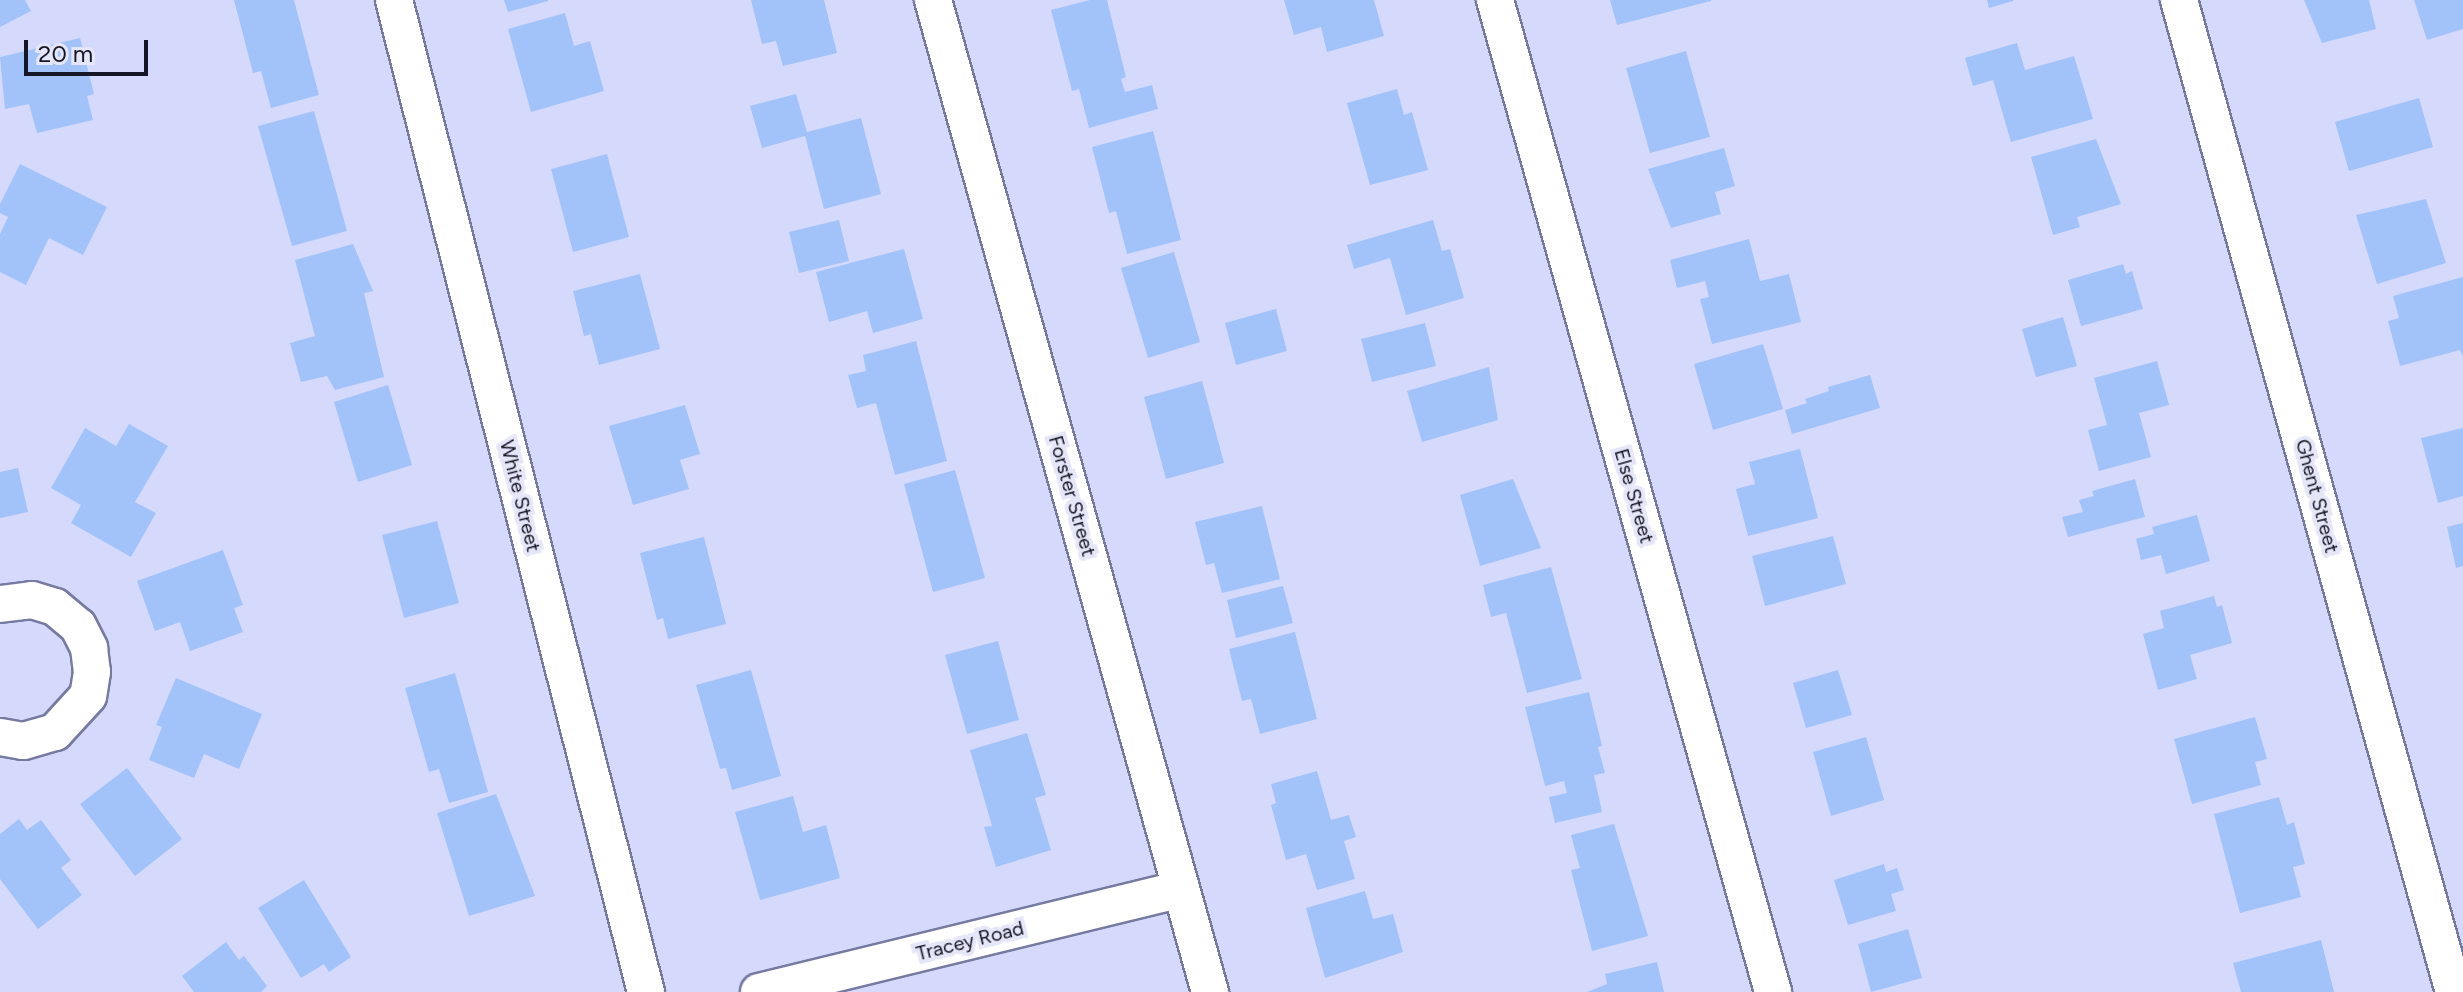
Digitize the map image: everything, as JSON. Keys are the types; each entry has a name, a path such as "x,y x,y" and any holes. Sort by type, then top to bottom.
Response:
{"street":[{"name":"White Street","path":"394,0 646,992"},
{"name":"Forster Street","path":"933,0 1210,992"},
{"name":"Else Street","path":"1495,0 1773,992"},
{"name":"Ghent Street","path":"2179,0 2454,992"},
{"path":"0,604 32,600 55,607 78,626 89,648 92,672 88,696 55,732 23,741 0,737"},
{"name":"Tracey Road","path":"759,992 1181,889"}],"building":[{"path":"0,0 25,0 31,11 0,27"},
{"path":"234,0 294,0 319,95 271,108 261,71 253,73"},
{"path":"504,0 548,0 548,1 508,12"},
{"path":"751,0 824,0 837,53 783,66 776,41 762,44"},
{"path":"1090,0 1107,0 1126,77 1121,79 1125,92 1152,85 1158,109 1089,128 1079,89 1072,91 1051,10"},
{"path":"1284,0 1374,0 1384,36 1327,52 1321,27 1294,35"},
{"path":"1610,0 1711,0 1711,1 1617,25"},
{"path":"1987,0 2013,0 2013,1 1989,8"},
{"path":"2304,0 2369,0 2376,29 2322,43"},
{"path":"2414,0 2463,0 2463,29 2427,40"},
{"path":"565,13 574,46 590,41 604,91 531,112 508,29"},
{"path":"80,38 94,94 87,96 93,120 37,133 29,104 5,109 0,57"},
{"path":"2017,43 2025,70 2074,56 2093,119 2011,142 1993,80 1973,86 1965,58"},
{"path":"1686,51 1710,137 1650,153 1626,68"},
{"path":"1397,89 1404,115 1412,112 1428,170 1370,185 1347,103"},
{"path":"796,94 807,132 861,118 881,194 824,209 805,136 762,148 750,106"},
{"path":"2419,98 2433,147 2349,171 2335,122"},
{"path":"314,111 347,231 292,246 258,126"},
{"path":"1153,131 1181,240 1127,254 1116,211 1109,213 1092,147"},
{"path":"2096,139 2121,204 2077,217 2080,227 2053,235 2031,157"},
{"path":"1724,148 1735,186 1715,192 1721,214 1671,228 1648,169"},
{"path":"607,154 629,237 573,252 551,169"},
{"path":"20,164 107,207 83,255 49,238 26,285 0,272 0,234 8,217 0,213 0,204"},
{"path":"2426,199 2446,263 2377,284 2356,215"},
{"path":"839,220 849,261 799,273 789,232"},
{"path":"1433,220 1442,251 1450,249 1464,298 1406,315 1390,258 1354,269 1347,245"},
{"path":"1749,239 1760,281 1789,274 1801,322 1712,344 1700,299 1709,297 1705,281 1677,288 1670,260"},
{"path":"353,244 373,291 364,293 384,377 335,390 327,376 301,382 290,343 315,336 295,260"},
{"path":"904,249 923,319 873,333 867,311 829,322 816,272"},
{"path":"1174,252 1200,342 1148,358 1121,268"},
{"path":"2123,264 2126,274 2132,271 2143,309 2081,326 2068,280"},
{"path":"640,274 660,349 599,365 591,334 584,336 573,291"},
{"path":"2463,277 2463,357 2460,350 2400,366 2388,321 2399,318 2393,296"},
{"path":"1276,309 1287,351 1236,365 1225,323"},
{"path":"2063,317 2077,366 2036,377 2022,329"},
{"path":"1425,323 1436,366 1372,382 1361,339"},
{"path":"916,341 947,461 895,475 876,403 857,408 848,375 866,371 863,355"},
{"path":"1763,344 1783,409 1713,430 1694,364"},
{"path":"2157,361 2169,405 2139,413 2151,457 2099,471 2088,430 2107,425 2094,378"},
{"path":"1489,367 1498,420 1422,442 1407,391"},
{"path":"1870,375 1880,408 1792,434 1785,410 1807,403 1805,399 1829,391 1828,387"},
{"path":"1202,381 1224,463 1166,479 1144,397"},
{"path":"388,385 412,465 358,482 334,402"},
{"path":"685,405 700,454 680,460 689,489 633,505 609,426"},
{"path":"129,424 168,446 135,502 156,513 131,557 71,523 81,505 51,488 85,428 116,446"},
{"path":"2463,428 2463,496 2438,503 2421,438"},
{"path":"1800,449 1818,518 1748,536 1736,489 1755,484 1749,462"},
{"path":"18,468 28,512 0,518 0,472"},
{"path":"955,470 985,578 933,592 904,484"},
{"path":"1513,479 1541,548 1480,566 1460,495"},
{"path":"2135,479 2145,517 2068,537 2062,517 2083,512 2079,500 2094,496 2092,491"},
{"path":"1262,506 1280,579 1222,593 1214,563 1206,565 1195,522"},
{"path":"2197,515 2210,561 2166,574 2161,555 2141,560 2136,539 2154,534 2152,527"},
{"path":"437,521 459,603 404,618 382,535"},
{"path":"2463,523 2463,566 2456,568 2447,527"},
{"path":"1833,536 1846,584 1765,606 1752,556"},
{"path":"704,537 726,624 668,639 663,618 657,620 640,553"},
{"path":"223,550 243,605 234,608 243,632 190,651 180,622 155,631 137,581"},
{"path":"1551,567 1582,679 1527,693 1506,613 1491,617 1483,585"},
{"path":"1283,586 1293,623 1236,638 1227,600"},
{"path":"2214,596 2217,607 2222,605 2232,643 2190,655 2197,679 2158,690 2143,634 2164,628 2160,611"},
{"path":"1295,632 1317,719 1260,734 1251,699 1242,701 1229,649"},
{"path":"998,641 1019,720 967,734 945,655"},
{"path":"751,670 781,776 732,790 726,768 720,769 696,685"},
{"path":"1838,670 1852,715 1806,728 1793,683"},
{"path":"455,673 488,792 449,803 439,769 429,772 405,688"},
{"path":"176,678 262,714 239,769 204,754 194,778 149,760 162,727 156,725"},
{"path":"1589,692 1605,773 1594,775 1602,812 1555,823 1549,797 1567,793 1564,781 1545,786 1525,707"},
{"path":"2255,717 2267,759 2255,762 2261,785 2192,804 2174,739"},
{"path":"1027,733 1046,795 1035,798 1051,850 996,867 984,827 992,826 970,750"},
{"path":"1866,737 1884,800 1831,816 1813,752"},
{"path":"127,768 182,839 135,876 80,804"},
{"path":"1317,771 1331,820 1349,815 1356,837 1344,841 1355,879 1317,890 1306,854 1286,860 1271,805 1276,803 1271,784"},
{"path":"496,794 535,896 469,916 437,813"},
{"path":"793,796 803,832 826,825 840,878 760,900 735,812"},
{"path":"2279,797 2287,825 2294,822 2305,864 2293,867 2301,897 2240,913 2214,814"},
{"path":"19,819 27,830 41,820 71,860 61,868 82,895 38,929 0,879 0,834"},
{"path":"1614,824 1648,936 1592,951 1571,870 1580,868 1571,835"},
{"path":"1884,864 1886,872 1897,868 1904,890 1891,894 1896,911 1848,925 1834,880"},
{"path":"304,880 351,957 329,972 324,964 301,978 258,908"},
{"path":"1365,891 1373,919 1393,914 1403,952 1325,978 1306,908"},
{"path":"1908,929 1922,978 1871,992 1858,944"},
{"path":"2321,940 2334,992 2241,992 2233,963"},
{"path":"226,942 239,960 244,956 267,986 261,992 194,992 182,976"},
{"path":"1657,962 1664,992 1587,992 1607,984 1605,974"}]}
